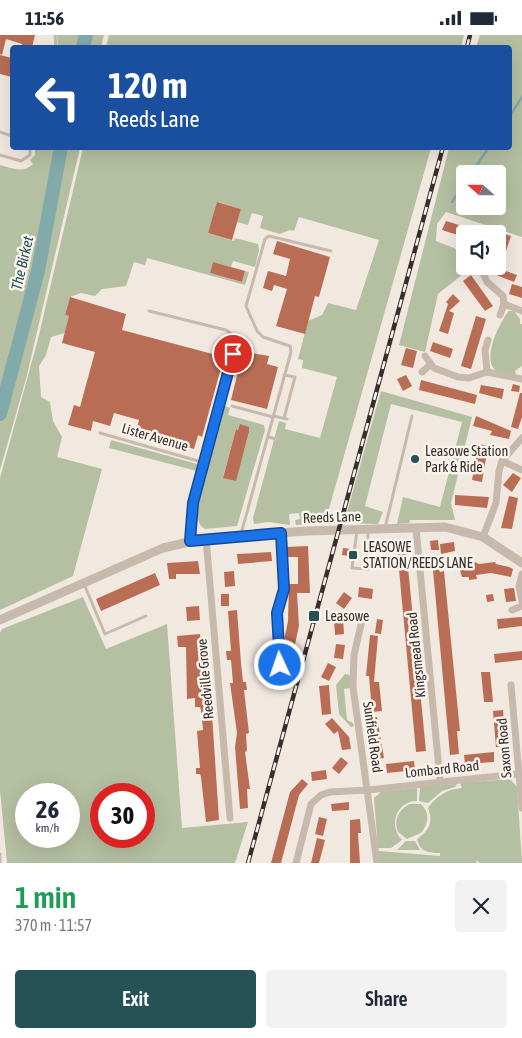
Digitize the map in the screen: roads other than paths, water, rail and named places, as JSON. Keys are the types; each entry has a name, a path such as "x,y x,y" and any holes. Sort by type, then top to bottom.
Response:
{"street":[{"path":"484,275 487,282 503,296 504,304 500,315"},
{"path":"504,304 522,311"},
{"path":"487,372 486,350 488,340"},
{"path":"424,356 430,365 440,371 458,377 469,378 487,372 522,379"},
{"path":"422,372 430,365"},
{"path":"483,537 496,503 497,480 502,461 522,438"},
{"path":"502,461 522,470"},
{"name":"Kingsmead Road","path":"416,527 440,780"},
{"name":"Reeds Lane","path":"0,620 163,548 206,538 281,533 444,527 483,537 522,563"},
{"path":"280,665 277,613 284,589 281,533"},
{"name":"Reedville Grove","path":"206,538 230,818"},
{"path":"522,574 519,586 522,601"},
{"path":"512,610 522,606"},
{"name":"Sunfield Road","path":"363,616 354,655 353,687 377,863"},
{"name":"Saxon Road","path":"511,685 522,809"},
{"name":"Lombard Road","path":"296,863 311,804 316,797 330,792 368,790 440,780 518,774"}],"lane":[{"path":"0,155 21,161 30,155 30,150"},
{"path":"240,536 291,352 290,346 263,337 257,331 246,306 265,239 269,236 280,237 331,251"},
{"path":"149,311 226,330 237,338 193,503 190,541"},
{"path":"232,407 285,419 295,377 284,375"},
{"path":"385,529 412,416"},
{"name":"Lister Avenue","path":"100,433 204,463"},
{"path":"268,437 280,440"},
{"path":"357,530 352,568 368,569 368,530"},
{"path":"83,583 105,634 146,616"},
{"path":"0,854 1,862"}],"waterway":[{"name":"The Birket","path":"84,45 86,35"},
{"path":"512,113 522,97"},
{"name":"The Birket","path":"0,414 38,271 60,150"},
{"path":"477,165 487,150"},
{"path":"452,202 456,196"}],"railway":[{"path":"468,45 470,35"},
{"path":"248,863 442,150"}],"place":[{"name":"Leasowe Station Park & Ride","path":"415,459"},
{"name":"LEASOWE STATION/REEDS LANE","path":"353,555"},
{"name":"Leasowe","path":"314,616"}]}
